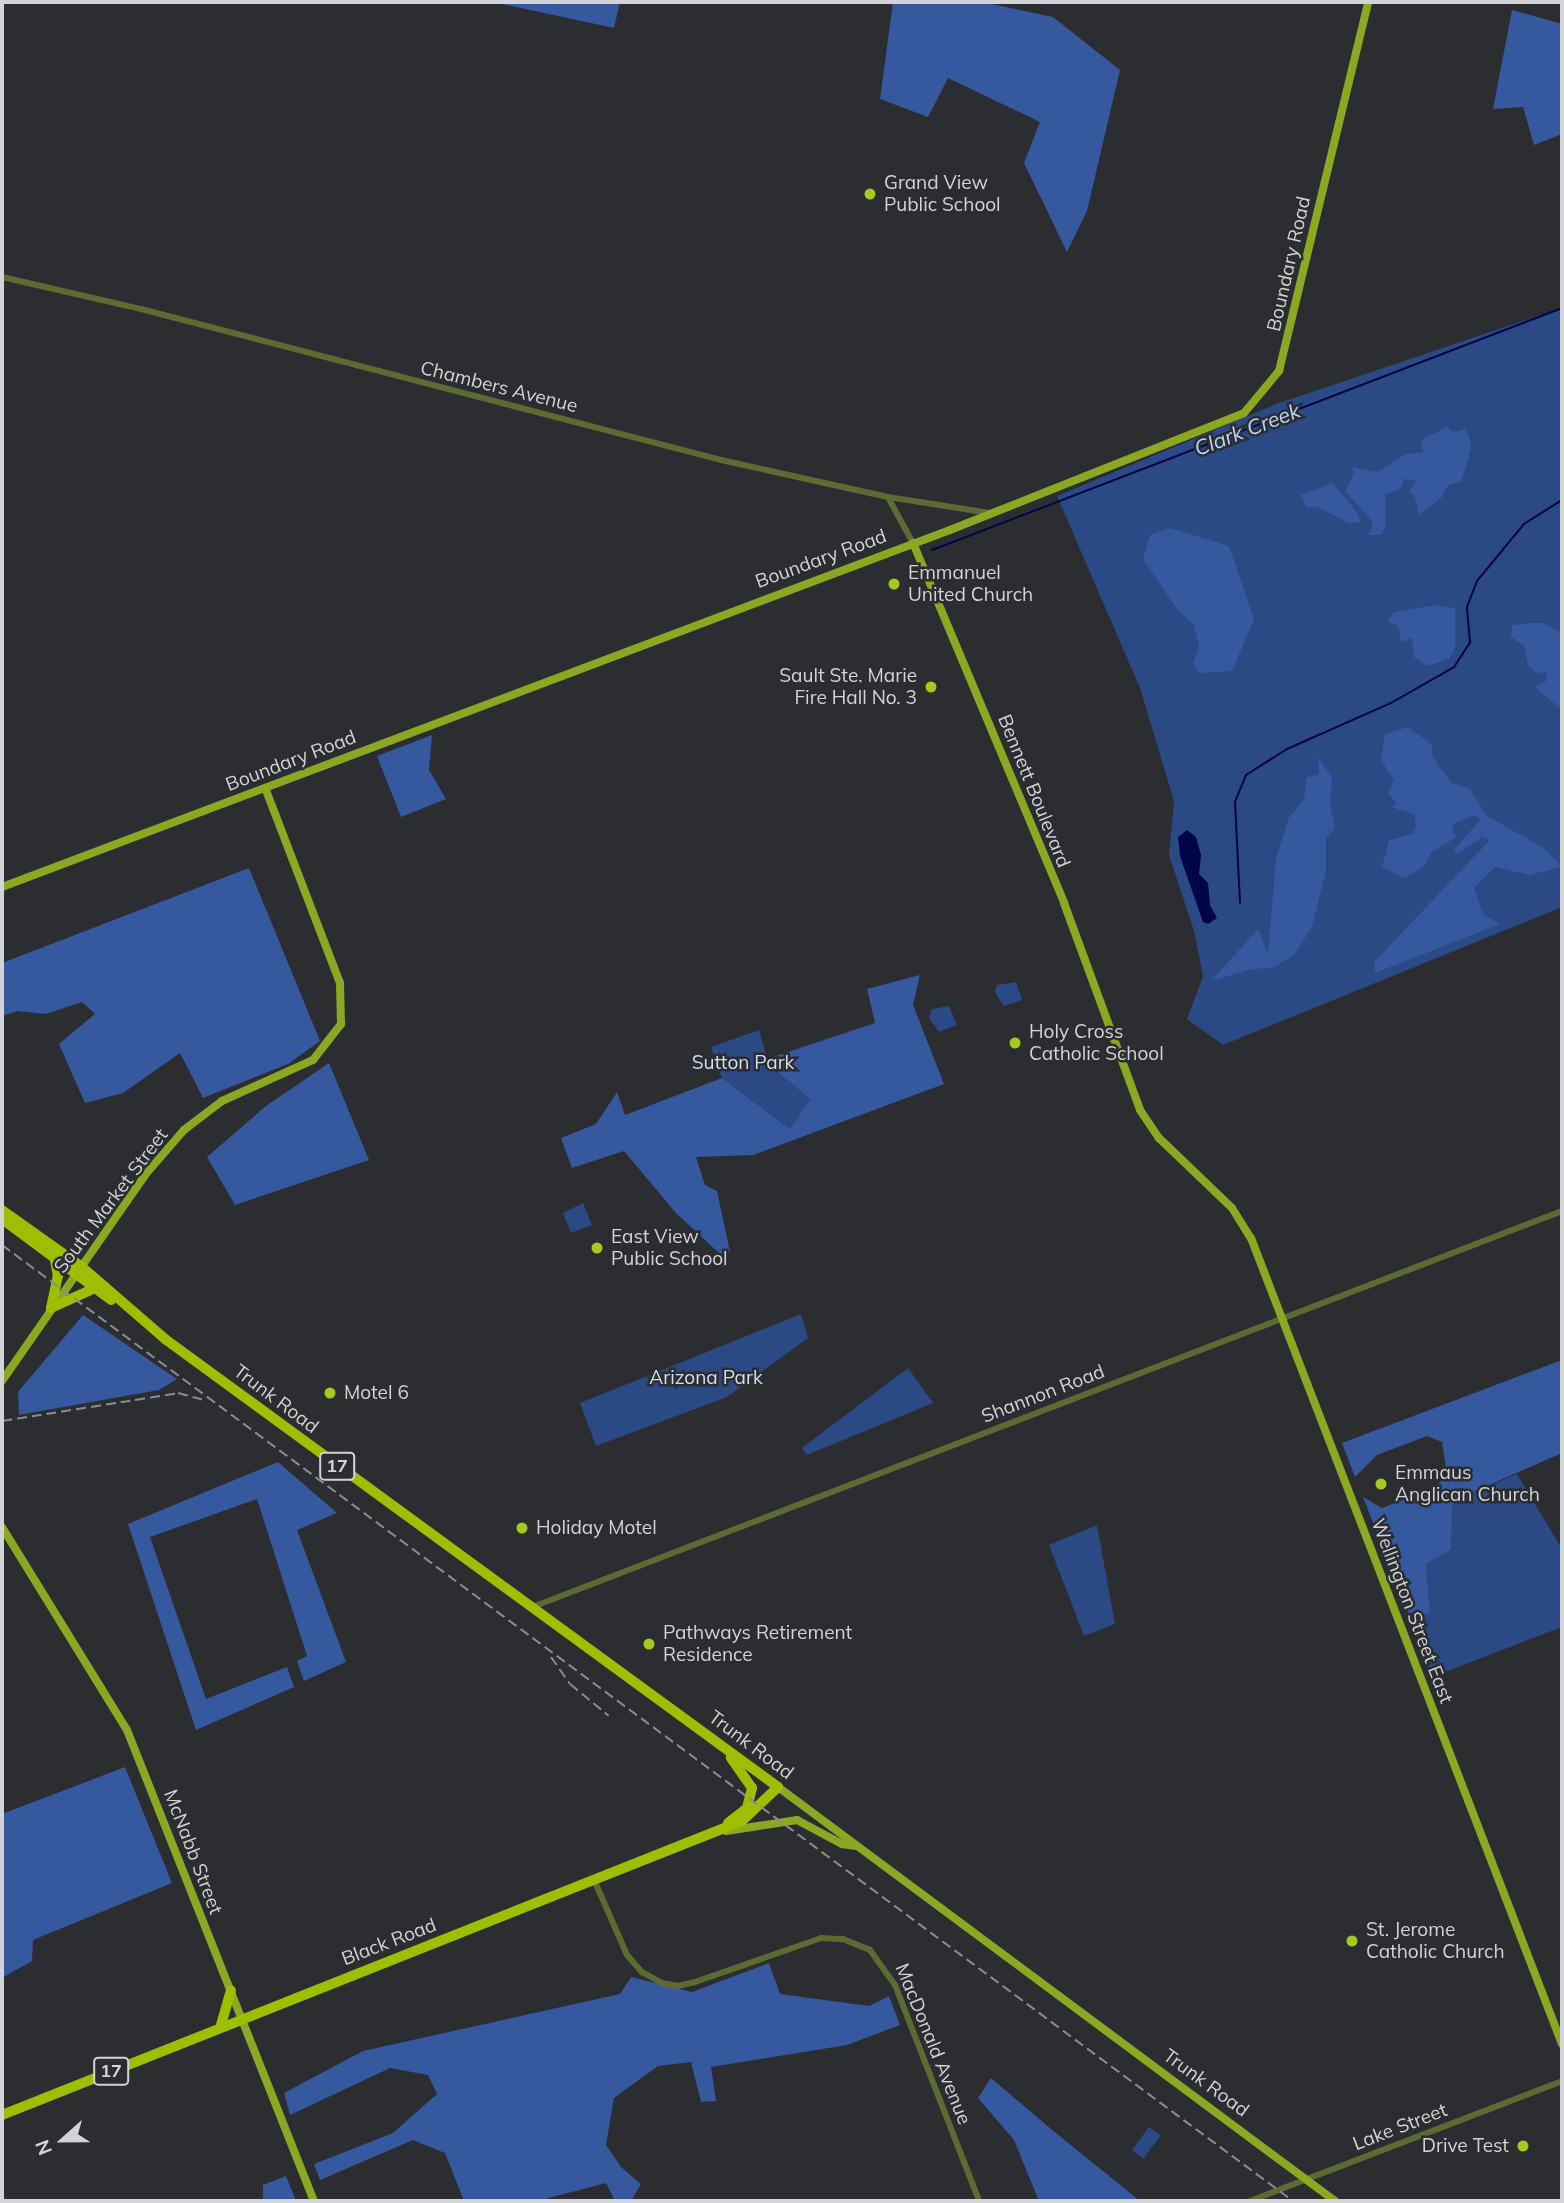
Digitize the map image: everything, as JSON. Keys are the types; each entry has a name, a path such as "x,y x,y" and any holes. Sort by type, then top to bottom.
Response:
{"highway":[{"name":"Trunk Road","path":"2,1210 143,1322"},
{"name":"Trunk Road","path":"2,1219 79,1271 95,1288 535,1606 778,1787"},
{"path":"51,1308 58,1276 54,1256"},
{"path":"51,1308 95,1288"},
{"path":"699,1727 740,1766 752,1788 747,1808 716,1832"},
{"name":"Black Road","path":"2,2115 241,2017 595,1882 716,1832 752,1815 778,1787"},
{"path":"221,2025 231,1990"}],"main road":[{"name":"Boundary Road","path":"2,887 1226,423 1270,386 1284,354 1368,2"},
{"name":"Bennett Boulevard","path":"913,543 1064,903 1138,1103"},
{"name":"South Market Street","path":"2,1381 145,1175 184,1130 222,1101 313,1060 341,1024 340,983 265,788"},
{"name":"Wellington Street East","path":"1138,1103 1159,1138 1243,1223 1283,1320 1562,2044"},
{"name":"McNabb Street","path":"3,1530 127,1730 314,2201"},
{"name":"Trunk Road","path":"778,1787 1335,2201"},
{"path":"716,1832 797,1820 809,1823 842,1844 858,1846"}],"street":[{"name":"Chambers Avenue","path":"2,277 141,309 721,460 910,502 992,513"},
{"name":"Bennett Boulevard","path":"888,497 913,543"},
{"name":"Shannon Road","path":"535,1606 1562,1211"},
{"name":"MacDonald Avenue","path":"595,1882 626,1955 642,1972 662,1983 678,1986 695,1982 821,1938 843,1939 870,1950 895,1984 979,2201"},
{"name":"Lake Street","path":"1250,2201 1562,2081"}],"green space":[{"path":"1562,308 1562,907 1223,1045 1187,1019 1203,976 1194,931 1169,855 1174,801 1140,688 1057,496 1279,403"},
{"path":"1016,982 1022,1000 1004,1006 995,992 997,985"},
{"path":"949,1006 957,1025 939,1032 929,1018 932,1009"},
{"name":"Sutton Park","path":"759,1030 769,1065 810,1099 790,1129 722,1078 711,1047"},
{"path":"583,1203 592,1225 571,1233 563,1213"},
{"name":"Arizona Park","path":"801,1314 808,1338 727,1397 596,1446 580,1403"},
{"path":"908,1368 933,1403 807,1455 802,1448"},
{"path":"1517,1474 1562,1549 1562,1627 1432,1677 1410,1617 1430,1613 1426,1564 1451,1550 1453,1501"},
{"path":"1097,1525 1115,1624 1084,1636 1049,1545"},
{"path":"1149,2127 1161,2135 1143,2159 1132,2150"}],"shaded area":[{"path":"493,2 620,2 614,28"},
{"path":"893,2 982,2 1053,17 1120,70 1087,211 1067,252 1024,163 1040,122 948,78 928,117 880,99"},
{"path":"1512,10 1562,24 1562,134 1534,145 1523,107 1493,109"},
{"path":"1447,427 1453,432 1465,429 1469,436 1471,449 1461,482 1448,485 1441,498 1419,515 1415,497 1409,492 1416,480 1404,479 1400,489 1385,494 1386,525 1381,535 1368,535 1373,522 1345,491 1354,475 1352,467 1377,472 1404,455 1423,452 1421,440"},
{"path":"1332,483 1356,511 1361,522 1348,523 1318,507 1306,507 1301,495"},
{"path":"1170,528 1229,546 1254,619 1232,671 1199,673 1193,663 1199,647 1194,625 1177,609 1143,559 1150,535"},
{"path":"1435,605 1455,608 1455,648 1449,659 1427,666 1414,657 1412,638 1401,642 1398,626 1387,621 1394,612"},
{"path":"1543,623 1562,633 1562,710 1535,687 1546,681 1547,672 1536,673 1528,665 1524,646 1511,637 1512,625"},
{"path":"1408,727 1433,745 1431,752 1439,767 1452,783 1470,789 1487,816 1542,847 1562,867 1529,875 1495,867 1474,888 1483,914 1500,924 1375,973 1374,962 1490,840 1482,837 1458,854 1454,850 1481,819 1474,815 1455,823 1452,829 1456,837 1431,853 1424,866 1414,873 1403,878 1382,867 1389,840 1413,834 1416,825 1414,814 1391,807 1397,803 1388,794 1394,780 1381,760 1385,734"},
{"path":"432,735 429,770 446,799 401,817 377,756"},
{"path":"1318,757 1332,778 1330,805 1335,828 1326,838 1326,871 1312,927 1294,955 1272,968 1251,969 1211,981 1258,929 1268,954 1276,859 1289,817 1304,800 1306,778 1319,774"},
{"path":"1187,830 1196,837 1201,855 1199,874 1208,883 1210,905 1217,918 1208,924 1203,922 1180,856 1178,837"},
{"path":"249,868 320,1041 288,1064 203,1098 180,1053 123,1093 85,1103 59,1044 95,1014 82,1002 46,1014 17,1011 2,1016 2,963"},
{"path":"920,975 913,1005 944,1084 753,1155 696,1157 705,1185 717,1191 730,1252 721,1255 676,1213 624,1151 572,1168 561,1138 596,1124 617,1092 625,1115 722,1078 790,1129 810,1099 769,1065 770,1058 875,1023 867,989"},
{"path":"329,1063 369,1160 235,1205 207,1157 266,1106"},
{"path":"83,1315 177,1379 159,1390 19,1415 18,1392"},
{"path":"1562,1360 1562,1453 1453,1501 1451,1550 1426,1564 1430,1613 1410,1617 1363,1497 1382,1508 1436,1487 1447,1474 1442,1442 1427,1436 1377,1455 1355,1477 1342,1443"},
{"path":"278,1462 337,1513 297,1530 346,1662 304,1681 297,1661 307,1656 257,1499 150,1537 206,1699 287,1667 294,1687 196,1730 128,1524"},
{"path":"125,1767 172,1883 33,1940 32,1961 2,1978 2,1814"},
{"path":"769,1963 780,1994 869,2006 889,1996 900,2025 847,2045 711,2067 716,2101 701,2102 691,2062 658,2066 614,2098 606,2145 621,2167 641,2184 631,2201 615,2201 606,2183 537,2201 464,2201 445,2153 413,2140 320,2180 314,2164 393,2133 437,2094 428,2075 390,2068 290,2115 284,2093 363,2051 620,1994 631,1977 692,1992"},
{"path":"991,2078 1140,2201 1039,2201 1014,2140 978,2098"},
{"path":"286,2176 296,2201 263,2201 263,2185"}],"waterway":[{"name":"Clark Creek","path":"932,550 1562,308"},
{"path":"1240,903 1235,802 1246,775 1287,749 1391,703 1454,667 1470,642 1467,607 1477,581 1524,524 1562,500"}],"railway":[{"path":"2,1245 1293,2201"},
{"path":"2,1421 178,1393 205,1400"},
{"path":"551,1657 570,1684 609,1716"}],"place":[{"name":"Grand View Public School","path":"870,194"},
{"name":"Emmanuel United Church","path":"894,584"},
{"name":"Sault Ste. Marie Fire Hall No. 3","path":"931,687"},
{"name":"Holy Cross Catholic School","path":"1015,1043"},
{"name":"East View Public School","path":"597,1248"},
{"name":"Motel 6","path":"330,1393"},
{"name":"Emmaus Anglican Church","path":"1381,1484"},
{"name":"Holiday Motel","path":"522,1528"},
{"name":"Pathways Retirement Residence","path":"649,1644"},
{"name":"St. Jerome Catholic Church","path":"1352,1941"},
{"name":"Drive Test","path":"1523,2146"}]}
